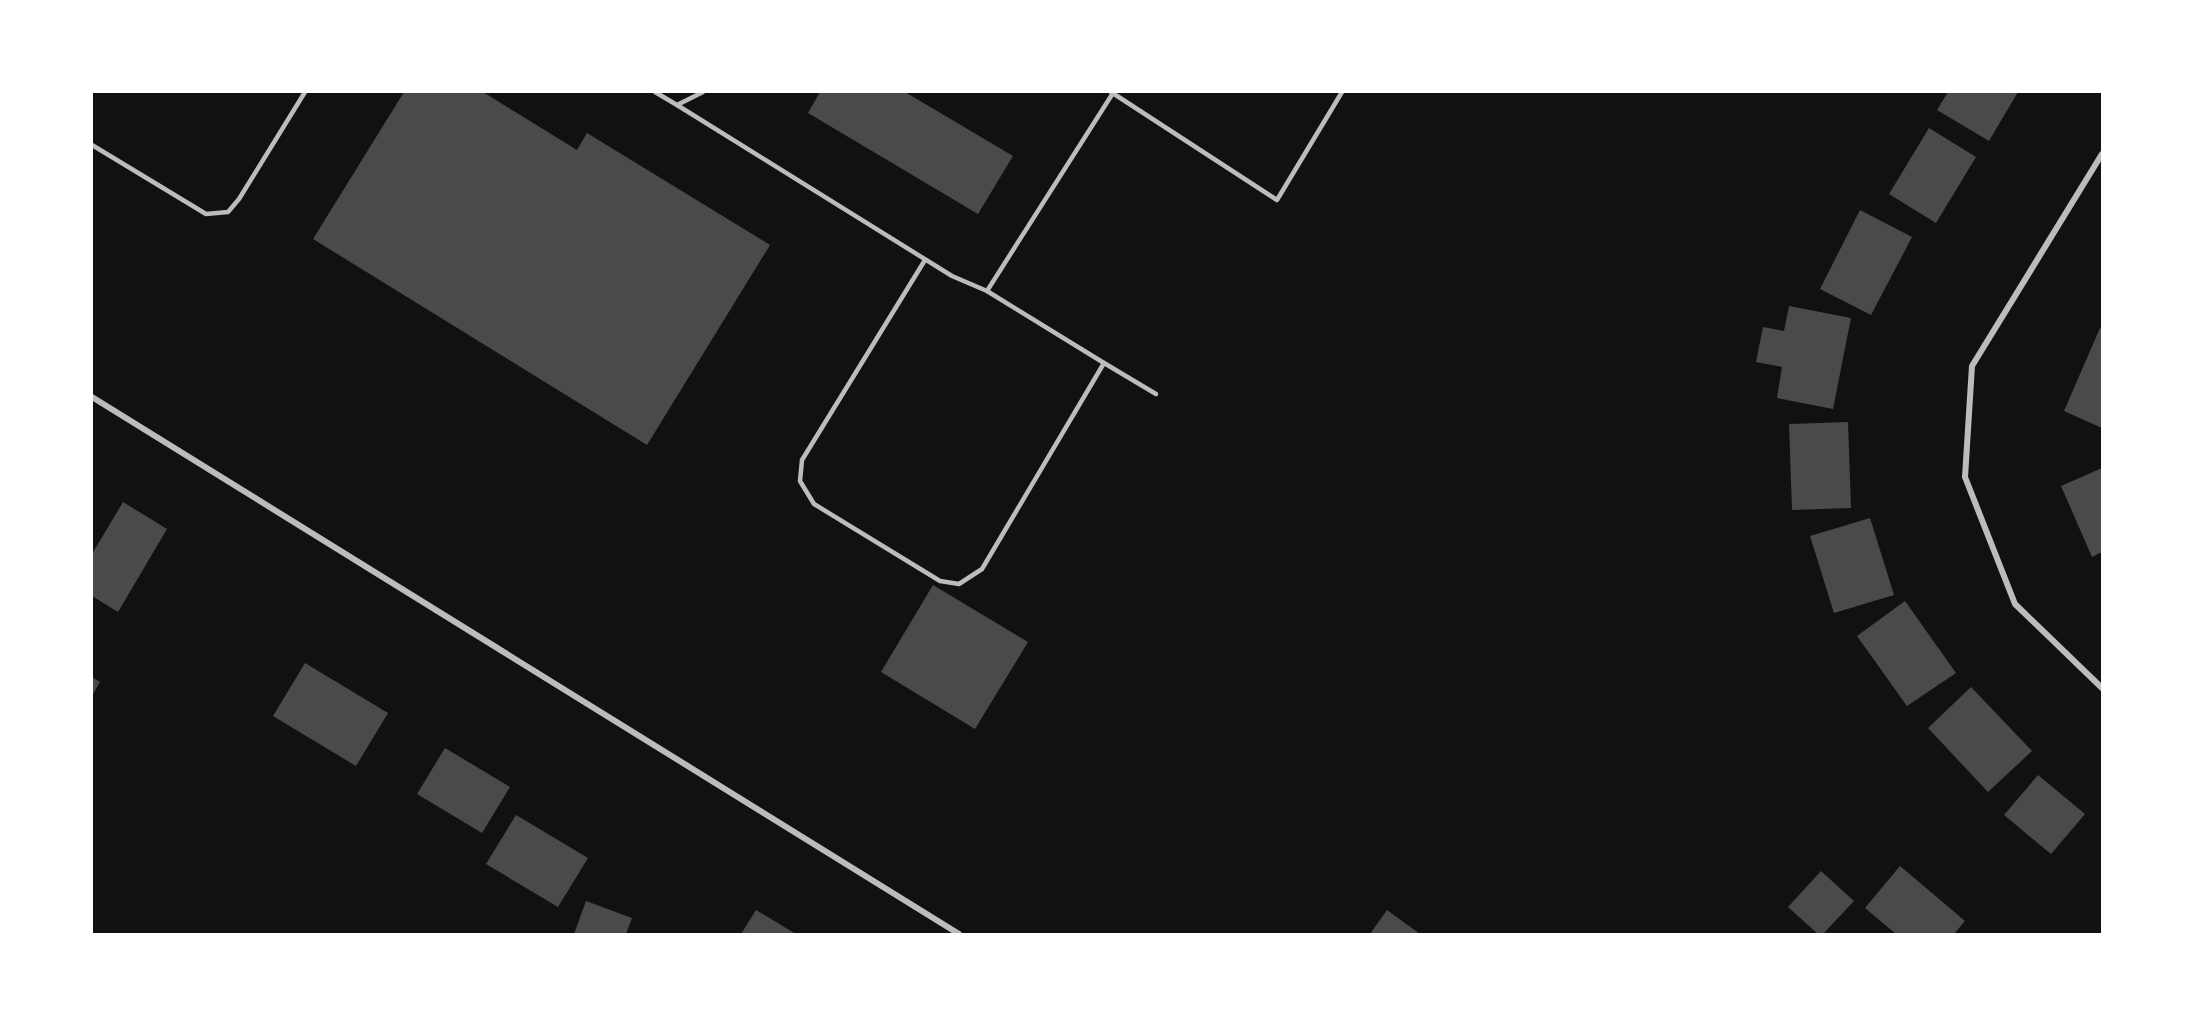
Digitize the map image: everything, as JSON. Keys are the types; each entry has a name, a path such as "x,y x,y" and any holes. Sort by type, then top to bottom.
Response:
{"street":[{"path":"2103,154 1972,366 1965,477 2014,604 2103,688"},
{"path":"92,397 959,934"}],"lane":[{"path":"92,145 206,214 228,212 239,199 305,92"},
{"path":"655,92 925,260 952,276 987,291 1156,394"},
{"path":"677,105 703,92"},
{"path":"987,291 1112,92 1277,200 1342,92"},
{"path":"925,260 802,460 800,481 814,504 940,581 959,584 982,569 1104,363"}],"building":[{"path":"404,92 483,92 577,150 587,133 770,245 647,445 313,239"},
{"path":"820,92 905,92 1013,156 978,214 808,113"},
{"path":"1948,92 2018,92 1989,141 1937,110"},
{"path":"1929,128 1976,157 1936,223 1889,194"},
{"path":"1860,210 1912,237 1871,315 1820,289"},
{"path":"1789,306 1851,318 1833,409 1777,398 1782,367 1756,362 1763,327 1784,331"},
{"path":"2100,328 2102,329 2102,428 2064,411"},
{"path":"1848,422 1851,508 1792,510 1789,424"},
{"path":"2102,468 2102,552 2092,557 2061,486"},
{"path":"123,502 167,529 118,612 92,596 92,554"},
{"path":"1870,518 1894,595 1834,613 1810,536"},
{"path":"933,585 1028,642 975,729 881,672"},
{"path":"1905,601 1956,673 1907,706 1857,636"},
{"path":"305,663 388,713 356,766 273,716"},
{"path":"92,677 100,682 92,696"},
{"path":"1971,687 2032,751 1988,792 1928,728"},
{"path":"445,748 510,787 482,833 417,794"},
{"path":"2038,775 2085,814 2051,854 2004,815"},
{"path":"516,815 588,858 558,907 486,864"},
{"path":"1900,866 1965,921 1954,934 1896,934 1865,908"},
{"path":"1821,871 1854,901 1823,934 1818,934 1788,907"},
{"path":"586,901 632,918 626,934 574,934"},
{"path":"756,910 796,934 741,934"},
{"path":"1387,910 1420,934 1370,934"}]}
